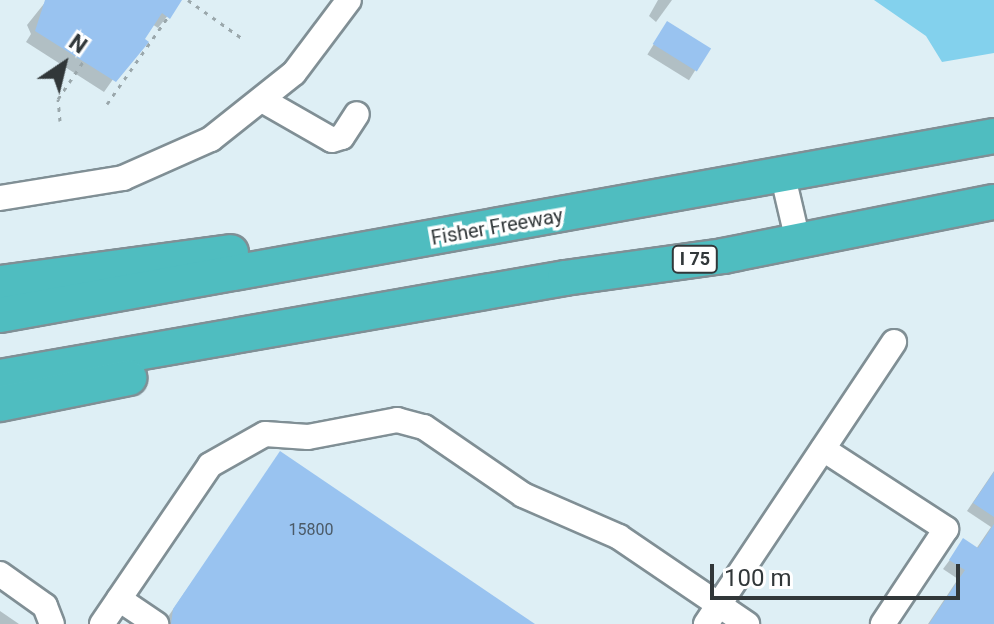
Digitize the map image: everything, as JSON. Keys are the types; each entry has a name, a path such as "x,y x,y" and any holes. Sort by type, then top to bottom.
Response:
{"highway":[{"name":"Fisher Freeway","path":"0,315 783,177 994,136"},
{"name":"I 75","path":"0,377 798,241 994,202"},
{"path":"0,283 294,245 379,248"},
{"path":"0,404 258,352 384,310"}],"street":[{"path":"0,198 80,188 164,163 211,139 264,101 312,53 349,0"},
{"path":"264,101 332,140 342,137 357,114"},
{"path":"783,177 798,241"},
{"path":"712,615 894,342"},
{"path":"102,624 210,465 265,434 308,437 397,420 424,427 523,495 619,537 712,615 747,624"},
{"path":"823,449 946,529 883,624"},
{"path":"0,574 45,606 52,624"},
{"path":"119,599 156,624"}],"path":[{"path":"188,0 243,39"},
{"path":"107,104 120,80 168,17"},
{"path":"60,121 58,99 85,59"}],"shaded area":[{"path":"874,0 994,0 994,53 942,62 926,36"}],"building":[{"path":"45,0 182,0 170,19 162,13 145,39 149,42 116,82 35,31"},
{"path":"667,21 711,49 697,71 653,44"},
{"path":"280,451 535,624 171,624 173,609"},
{"path":"994,472 994,517 973,503"},
{"path":"994,524 994,624 929,624 965,570 949,560 963,538 978,548"}]}
